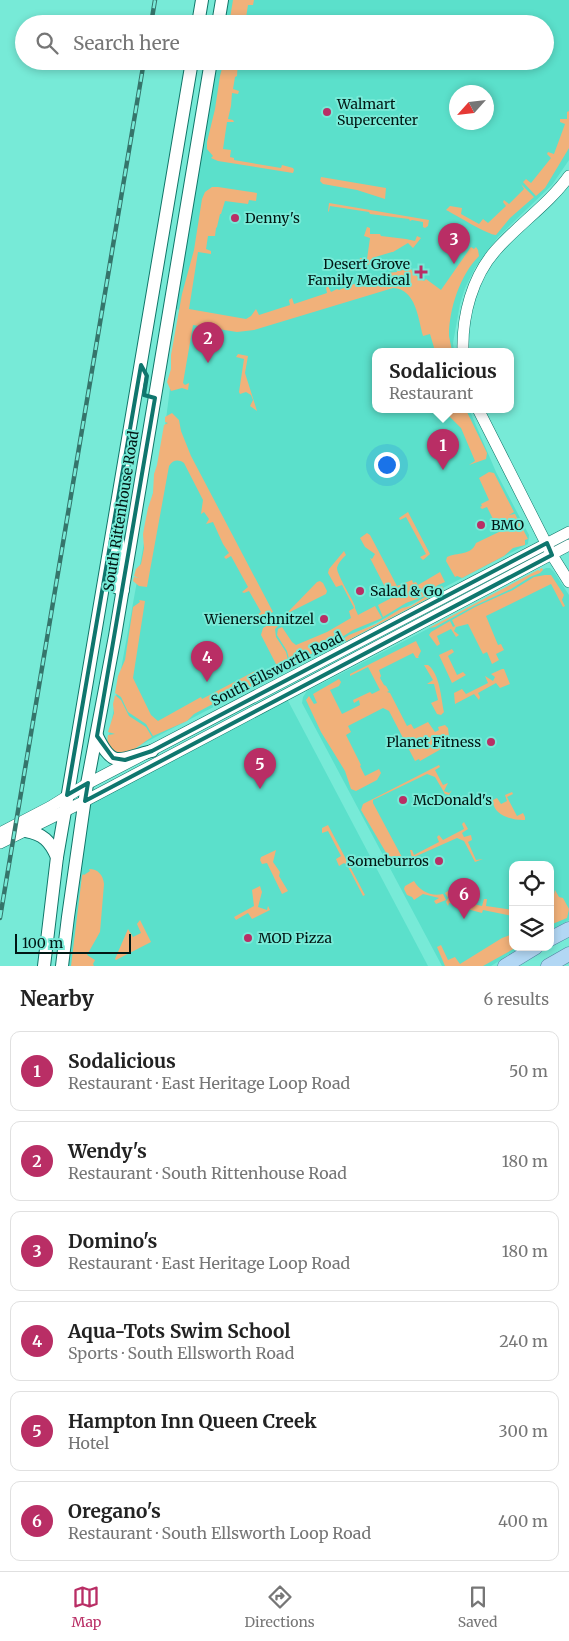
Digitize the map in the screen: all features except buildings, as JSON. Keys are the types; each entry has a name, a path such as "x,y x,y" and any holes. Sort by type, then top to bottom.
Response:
{"main road":[{"path":"200,15 202,0"},
{"path":"220,15 222,0"},
{"name":"South Rittenhouse Road","path":"44,966 64,811 190,70"},
{"name":"South Rittenhouse Road","path":"62,966 87,784 123,590 210,70"},
{"path":"141,365 147,376 145,392 147,396 155,398"},
{"path":"114,519 118,546 114,582 116,587 123,590"},
{"path":"97,736 103,749 113,758 125,760 134,755 152,751"},
{"path":"26,831 42,835 48,840 57,856"},
{"path":"554,937 569,928"},
{"path":"505,966 529,951"},
{"path":"548,966 569,954"}],"street":[{"path":"463,348 464,324 468,306 483,270 495,251 556,192 569,176"},
{"path":"480,413 552,554 569,582"},
{"name":"South Ellsworth Road","path":"0,833 50,807 87,784 569,532"},
{"name":"South Ellsworth Road","path":"0,843 85,801 569,545"}],"highlighted area":[{"path":"141,365 147,376 144,395 155,398 97,736 113,758 125,760 152,751 547,543 552,555 85,801 88,783 67,795"}],"shaded area":[{"path":"222,0 569,0 569,160 552,185 498,237 475,268 465,288 460,304 454,348 372,348 372,413 471,413 496,472 529,535 528,544 125,753 108,741 165,427 180,310 170,308 210,70 554,70 554,15 220,15"},
{"path":"233,0 254,0 253,5 248,5 246,15 230,15"},
{"path":"222,70 237,70 233,89 239,91 238,94 232,93 228,119 234,122 227,122 223,149 231,150 230,157 234,158 234,160 281,168 282,165 293,168 293,173 218,161 211,158 213,156 207,149 207,142"},
{"path":"569,111 569,148 545,188 536,196 523,182 526,179 531,183 551,158 547,154 548,152 554,154 565,124 560,122 560,119 567,119 567,112"},
{"path":"321,177 386,188 385,199 357,190 323,184 320,181"},
{"path":"521,184 534,197 510,218 496,235 446,210 450,206 462,208 461,214 479,224 483,219 488,223 506,206 503,202 504,200 509,204 524,189"},
{"path":"212,187 218,187 257,193 256,201 249,200 248,204 225,201 215,236 208,236 206,249 211,251 211,254 198,252 189,309 246,319 256,309 259,315 290,305 289,300 292,298 294,304 327,293 326,288 328,286 331,292 361,283 360,278 362,276 365,282 387,273 397,272 397,265 400,271 410,267 414,274 424,281 426,279 441,290 471,247 474,249 476,247 479,256 466,273 453,304 449,336 451,348 434,348 430,334 423,336 415,306 407,293 393,288 254,330 237,332 193,325 183,383 185,385 189,383 188,390 182,388 171,391 167,382 171,369 171,355 182,294 194,250 202,199 205,192"},
{"path":"329,203 429,220 428,226 425,228 423,227 423,222 410,221 409,219 330,206 328,212"},
{"path":"367,227 370,228 370,234 380,234 381,236 415,241 417,236 421,238 413,248 408,243 393,252 372,258 373,263 367,265 363,260 359,262 360,258 367,259 370,238 364,236"},
{"path":"238,354 248,356 245,373 257,411 250,406 253,400 251,395 246,392 240,394 239,392 244,359 236,357"},
{"path":"172,413 179,420 181,431 191,456 273,612 260,619 255,617 261,612 249,591 242,592 248,587 231,556 226,559 224,557 229,553 213,522 206,524 209,519 204,512 201,514 203,500 184,463 180,461 174,461 169,466 147,587 139,586 133,581 134,577 139,578 134,576 136,569 141,564 144,548 143,534 153,493 154,474 164,425 168,423 165,422 165,417"},
{"path":"448,413 467,413 487,453 486,459 469,465 475,461 461,428"},
{"path":"489,472 494,473 514,512 509,515 515,514 528,539 525,540 525,545 513,548 504,556 462,578 455,577 446,561 447,557 467,552 476,543 501,531 501,527 496,525 487,507 482,509 480,507 482,506 481,504 489,500 479,478"},
{"path":"408,512 430,554 423,560 420,557 426,554 406,517 400,520 399,518"},
{"path":"367,533 370,535 397,586 412,580 413,583 416,582 418,585 440,572 445,582 438,585 425,596 406,603 383,617 378,605 397,595 393,588 386,589 370,558 372,559 375,554 365,547 360,538"},
{"path":"344,551 346,555 337,568 358,615 375,606 382,618 353,630 334,642 331,637 333,643 299,660 291,667 287,651 277,635 278,629 282,627 296,645 327,632 351,618 349,611 354,608 342,585 336,587 328,573 329,569"},
{"path":"542,568 543,570 540,573 511,589 435,627 429,628 538,570 540,571"},
{"path":"546,568 550,568 569,595 569,920 554,929 554,861 509,861 509,951 515,951 491,966 442,966 302,703 307,691"},
{"path":"551,575 564,595 562,600 565,606 563,607 551,584 486,616 498,645 501,644 504,650 496,654 499,660 492,664 487,652 483,654 468,624 456,627 454,631 459,635 456,637 451,629 437,636 440,644 437,646 429,635 450,621 453,627 455,626 452,620 475,607 513,590 534,577"},
{"path":"320,581 327,591 326,594 286,614 317,582"},
{"path":"442,586 444,590 337,646 335,644 349,635 376,624 402,608 411,606"},
{"path":"139,600 145,601 133,678 151,715 158,721 201,697 202,699 257,670 263,676 261,683 224,702 211,705 194,714 187,721 153,736 146,724 128,712 121,697 115,693 118,676 125,660 133,607 140,602"},
{"path":"276,620 280,624 275,629 276,637 286,652 290,668 287,669 278,668 261,635 263,628"},
{"path":"416,641 421,651 419,658 416,658 413,653 379,670 380,678 407,726 411,724 414,729 428,722 435,732 439,730 438,727 445,725 448,728 450,744 420,761 419,759 415,761 389,711 383,708 348,726 351,732 346,735 365,776 379,769 381,773 377,780 356,791 351,789 345,771 321,732 306,700 309,696 314,704 317,703 313,694 339,679 341,682 339,686 330,690 342,714 360,705 359,700 354,703 353,700 370,692 372,694 380,690 368,667 350,676 350,674"},
{"path":"452,649 454,652 448,656 457,675 463,672 466,675 452,683 439,655"},
{"path":"424,665 428,665 432,669 438,680 444,712 441,715 437,714 431,703 438,700 434,684 427,684 433,680"},
{"path":"504,669 510,684 500,688 496,683 478,693 479,700 474,694 455,704 454,693 462,689 466,694 488,683 485,676 493,681 495,677 491,674"},
{"path":"115,695 121,700 129,716 146,727 152,737 132,750 122,753 110,747 108,742 108,735 115,734 108,732 114,713"},
{"path":"285,695 428,966 62,966 85,801"},
{"path":"439,765 440,767 435,770 443,785 448,783 444,791 449,793 452,790 449,795 445,794 435,777 427,774 373,800 404,861 403,864 395,868 361,810 363,804"},
{"path":"512,792 513,794 507,797 517,816 523,813 525,820 509,818 496,810 493,800 497,798 501,804 507,801 505,795"},
{"path":"464,822 468,829 462,833 464,837 471,835 472,840 468,842 476,860 483,859 475,862 464,841 457,838 412,858 410,850 412,850 414,855 439,842 437,837 439,835 443,840 464,829 462,824"},
{"path":"328,825 365,895 363,896 347,865 344,863 339,866 336,859 341,856 328,831 322,833 322,828"},
{"path":"276,850 273,862 280,872 279,876 288,891 282,894 267,863 262,864 260,860 261,857"},
{"path":"89,869 100,873 104,884 100,932 87,955 95,960 94,966 71,966 82,876 90,871"},
{"path":"414,881 419,888 426,892 434,895 443,894 446,900 436,904 434,901 439,898 423,894 414,900 407,895 404,889 405,886"},
{"path":"260,886 262,892 258,907 267,910 268,906 270,910 252,919 248,913 236,920 234,917 254,906 252,890"},
{"path":"555,890 559,897 563,898 569,909 567,918 554,923 554,906"},
{"path":"448,898 482,906 484,899 487,899 486,906 509,909 509,915 483,910 482,913 456,906 457,904 449,903 448,906 446,902"},
{"path":"140,920 151,942 116,960 128,929 133,937 141,933 137,924"},
{"path":"509,935 510,951 483,966 445,966 437,947 441,945 448,960 455,957 460,964"}],"railway":[{"path":"152,15 155,0"},
{"path":"0,918 142,70"}],"place":[{"name":"Walmart Supercenter","path":"327,112"},
{"name":"Denny's","path":"235,218"},
{"name":"Domino's","path":"454,264"},
{"name":"Desert Grove Family Medical","path":"421,272"},
{"name":"Wendy's","path":"208,363"},
{"name":"Sodalicious","path":"443,470"},
{"name":"BMO","path":"481,525"},
{"name":"Salad & Go","path":"360,591"},
{"name":"Wienerschnitzel","path":"324,619"},
{"name":"Aqua-Tots Swim School","path":"207,682"},
{"name":"Planet Fitness","path":"491,742"},
{"name":"Hampton Inn Queen Creek","path":"260,789"},
{"name":"McDonald's","path":"403,800"},
{"name":"Someburros","path":"439,861"},
{"name":"Oregano's","path":"464,919"},
{"name":"MOD Pizza","path":"248,938"}]}
